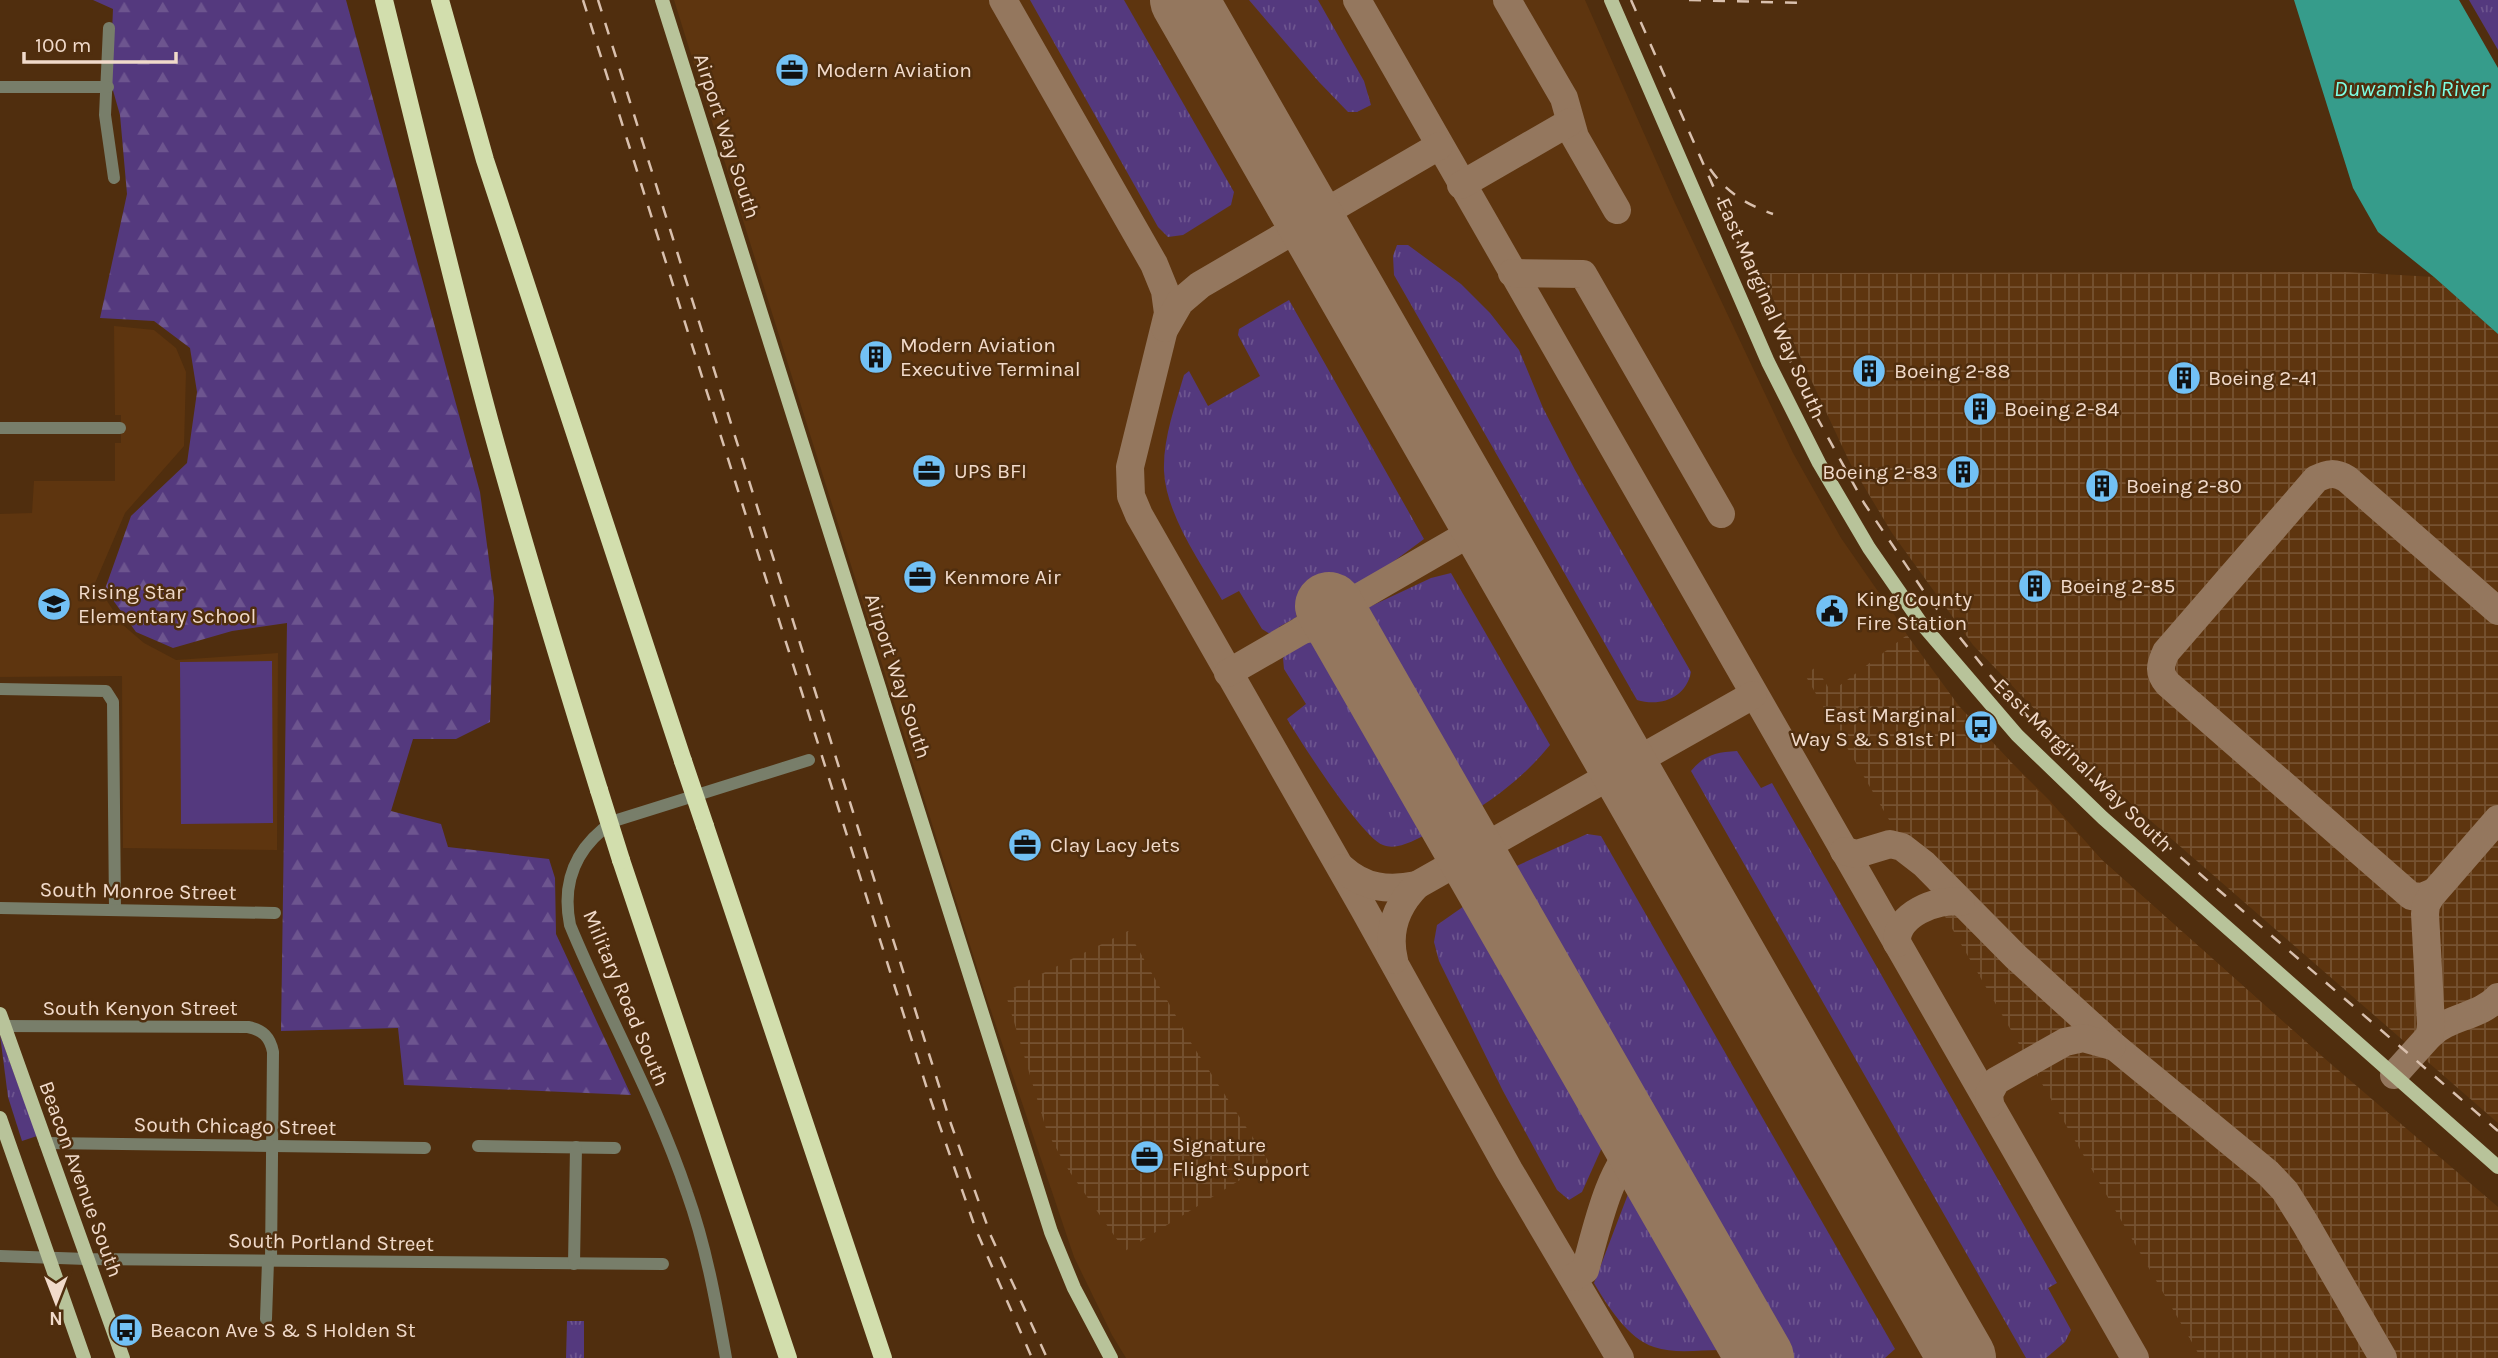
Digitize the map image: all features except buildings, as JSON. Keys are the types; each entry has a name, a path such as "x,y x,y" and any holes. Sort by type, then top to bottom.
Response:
{"highway":[{"path":"384,0 487,411 546,616 621,860 788,1358"},
{"path":"440,0 485,160 883,1358"}],"main road":[{"name":"Airport Way South","path":"662,0 1051,1232 1074,1288 1111,1358"},
{"name":"East Marginal Way South","path":"1611,0 1768,362 1819,463 1869,548 1921,623 1966,679 2017,735 2103,818 2498,1167"},
{"name":"Beacon Avenue South","path":"2,1022 123,1358"},
{"path":"0,1118 4,1144 49,1257 84,1358"}],"street":[{"path":"108,28 105,115 114,178"},
{"path":"0,87 108,87"},
{"path":"0,428 120,428"},
{"path":"0,689 106,691 113,702 115,910"},
{"name":"Military Road South","path":"726,1358 713,1284 687,1193 662,1126 570,925 567,912 568,887 579,854 593,836 614,821 809,760"},
{"name":"South Monroe Street","path":"0,908 275,913"},
{"name":"South Kenyon Street","path":"2,1022 248,1027 262,1032 272,1046 272,1145"},
{"name":"South Chicago Street","path":"45,1143 425,1148"},
{"path":"265,1319 270,1261 272,1145"},
{"path":"478,1146 615,1148"},
{"path":"574,1264 576,1147"},
{"name":"South Portland Street","path":"0,1256 663,1264"}],"shaded area":[{"path":"674,0 1585,0 1673,199 1793,453 1841,538 1900,623 1942,693 2050,801 2102,860 2352,1086 2498,1358 1126,1358 1074,1257 985,993"},
{"path":"2347,272 2434,277 2498,334 2498,1123 2097,774 1973,645 1892,533 1850,463 1761,273"},
{"name":"Rising Star Elementary School","path":"114,326 154,330 176,348 186,372 184,446 125,513 95,583 123,625 144,643 176,660 278,653 277,850 123,848 122,676 0,677 0,514 32,513 34,481 115,481 115,443 121,443 121,415 115,415"},
{"path":"1907,635 1959,706 2102,860 2324,1058 2498,1207 2498,1358 2201,1358 1805,675 1816,667 1831,692"},
{"path":"1128,931 1193,1046 1269,1162 1125,1251 1069,1171 1047,1132 1005,992"}],"green space":[{"path":"93,0 346,0 480,492 494,598 490,722 456,739 413,739 391,811 441,824 448,847 549,859 555,878 556,934 631,1095 404,1085 398,1028 281,1031 287,623 232,631 173,648 136,632 105,589 131,516 187,463 197,392 190,348 154,321 100,318 127,194 120,115 110,80 113,9"},
{"path":"1030,0 1124,0 1234,192 1231,205 1183,235 1168,237 1158,227"},
{"path":"1249,0 1318,0 1364,81 1371,105 1357,112 1348,112"},
{"path":"2469,0 2498,0 2498,50"},
{"path":"1397,245 1408,245 1461,284 1490,313 1519,350 1543,408 1575,470 1691,672 1684,688 1678,694 1663,701 1637,700 1394,275 1393,256"},
{"path":"1289,300 1424,539 1355,590 1351,583 1296,615 1297,617 1279,627 1281,632 1270,634 1262,629 1239,591 1222,600 1195,555 1171,505 1166,488 1164,459 1170,423 1184,375 1189,371 1208,406 1260,376 1238,335 1239,329"},
{"path":"1451,573 1550,745 1516,780 1477,809 1371,622 1367,608 1431,578"},
{"path":"1314,637 1324,646 1429,833 1395,846 1383,845 1373,839 1332,788 1287,719 1306,704 1284,669 1283,658 1288,651"},
{"path":"272,661 273,823 181,824 180,662"},
{"path":"1737,751 1761,788 1772,783 2057,1283 2048,1288 2071,1330 2065,1342 2046,1358 2026,1358 1691,771 1711,755"},
{"path":"1587,834 1601,836 1895,1349 1885,1358 1792,1358 1512,868"},
{"path":"1467,904 1604,1143 1582,1192 1569,1200 1557,1190 1503,1091 1439,961 1434,942 1437,925"},
{"path":"0,1035 37,1136 22,1141 8,1097"},
{"path":"1630,1189 1720,1350 1670,1350 1644,1343 1619,1320 1594,1283"},
{"path":"567,1321 584,1321 584,1358 566,1358"}],"water":[{"name":"Duwamish River","path":"2294,0 2459,0 2498,68 2498,334 2378,232 2353,188"}],"taxiway":[{"path":"1003,0 1154,264 1165,291 1168,313 1130,467 1131,496 1139,515 1364,909 1509,1170 1620,1358"},
{"path":"1357,0 2135,1358"},
{"path":"1507,0 1564,98 1575,137 1617,210"},
{"path":"1461,185 1570,122"},
{"path":"1165,328 1180,302 1200,285 1439,146"},
{"path":"1512,273 1583,274 1721,514"},
{"path":"2434,892 2422,897 2411,896 2168,684 2161,672 2161,665 2166,652 2316,479 2328,475 2335,474 2347,479 2498,611"},
{"path":"1228,673 1484,525"},
{"path":"1302,630 1330,630 1352,647"},
{"path":"1394,960 1392,939 1395,919 1417,885 1753,695"},
{"path":"2394,1075 2430,1035 2426,905 2498,819"},
{"path":"1844,851 1857,854 1890,844 1902,847 1924,864 2016,957 2115,1047 2268,1173 2285,1191 2305,1223 2383,1358"},
{"path":"1342,868 1368,884 1386,888 1417,885"},
{"path":"1897,943 1903,924 1919,911 1941,903 1961,902"},
{"path":"2430,1035 2446,1024 2491,1004 2498,997"},
{"path":"1990,1104 1989,1094 1996,1081 2065,1042 2083,1038 2112,1046"},
{"path":"1574,1277 1585,1270 1598,1221 1618,1169 1637,1146"}],"runway":[{"path":"1184,0 1962,1358"},
{"path":"1329,606 1760,1358"}],"railway":[{"path":"583,0 930,1098 976,1230 1032,1358"},
{"path":"598,0 951,1124 991,1236 1047,1358"},
{"path":"1631,0 1808,401 1864,503 1929,599 2002,690 2083,773 2498,1131"},
{"path":"1689,0 1803,3"},
{"path":"1710,169 1738,197 1773,214"}],"place":[{"name":"Modern Aviation","path":"792,70"},
{"name":"Modern Aviation Executive Terminal","path":"876,357"},
{"name":"Boeing 2-88","path":"1869,371"},
{"name":"Boeing 2-41","path":"2184,378"},
{"name":"Boeing 2-84","path":"1980,409"},
{"name":"UPS BFI","path":"929,471"},
{"name":"Boeing 2-83","path":"1963,472"},
{"name":"Boeing 2-80","path":"2102,486"},
{"name":"Kenmore Air","path":"920,577"},
{"name":"Boeing 2-85","path":"2035,586"},
{"name":"Rising Star Elementary School","path":"54,604"},
{"name":"King County Fire Station","path":"1832,611"},
{"name":"East Marginal Way S & S 81st Pl","path":"1981,727"},
{"name":"Clay Lacy Jets","path":"1025,845"},
{"name":"Signature Flight Support","path":"1147,1157"},
{"name":"Beacon Ave S & S Holden St","path":"126,1330"}]}
